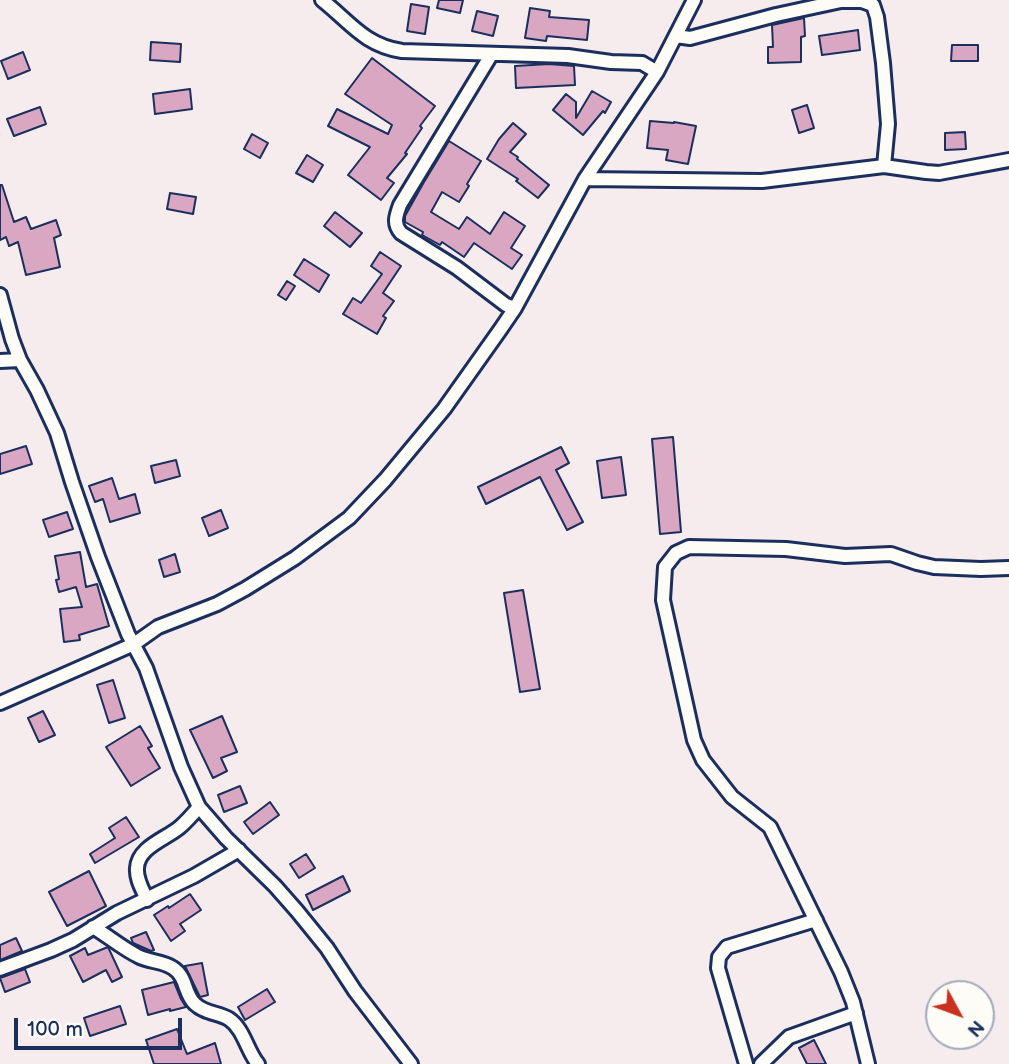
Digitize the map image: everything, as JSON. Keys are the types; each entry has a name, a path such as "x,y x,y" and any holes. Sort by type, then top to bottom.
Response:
{"street":[{"path":"321,0 368,40 388,49 569,56 642,63 657,72"},
{"path":"0,703 134,644 158,627 217,604 295,558 349,518 368,499 444,409 515,308 585,179 657,72 694,0"},
{"path":"676,36 690,38 841,1 862,1 873,5 883,63 888,124 884,166"},
{"path":"491,55 400,205 396,227 506,305 515,308"},
{"path":"585,179 762,181 884,166 939,173 1009,160"},
{"path":"0,295 12,340 57,433 98,557 128,634 146,668 181,767 199,807 305,920 411,1064"},
{"path":"0,361 20,360"},
{"path":"868,1064 856,1013 842,972 770,827 732,797 703,760 694,740 663,600 665,566 676,554 689,547 786,549 845,556 891,554 934,567 1009,568"},
{"path":"147,900 138,880 139,857 179,827 199,807"},
{"path":"0,969 73,940 93,926 239,850"},
{"path":"746,1064 718,968 719,957 727,947 816,920"},
{"path":"93,926 142,958 176,970 198,1007 229,1019 237,1026 248,1051 258,1064"},
{"path":"761,1064 789,1037 856,1013"}],"building":[{"path":"439,0 463,0 460,13 437,8"},
{"path":"411,4 429,7 425,34 407,31"},
{"path":"530,8 550,11 549,17 589,20 587,40 547,36 546,41 525,38"},
{"path":"477,11 498,16 493,36 472,31"},
{"path":"804,18 805,36 801,37 801,62 768,63 768,47 773,47 772,25"},
{"path":"858,30 860,50 822,55 819,36"},
{"path":"151,42 181,44 180,62 150,60"},
{"path":"952,45 978,45 978,61 951,61"},
{"path":"23,52 30,70 8,79 1,61"},
{"path":"372,58 435,106 420,126 422,128 405,153 407,154 387,178 394,183 381,200 348,175 370,147 328,126 337,109 388,134 392,125 345,94"},
{"path":"515,66 574,66 575,85 516,88"},
{"path":"190,89 192,109 155,114 153,94"},
{"path":"592,91 611,102 605,113 603,111 583,135 553,110 566,94 576,102 576,118"},
{"path":"807,105 814,128 799,133 792,110"},
{"path":"40,107 46,124 14,136 7,119"},
{"path":"650,121 696,126 688,164 666,160 668,150 647,148"},
{"path":"513,123 526,134 510,152 549,185 538,198 516,181 518,179 487,159"},
{"path":"965,132 966,149 945,150 945,133"},
{"path":"252,134 268,143 260,158 244,149"},
{"path":"449,141 481,161 459,202 442,192 431,212 459,229 467,217 490,234 504,212 525,226 511,248 522,255 512,269 474,243 464,257 442,242 440,245 422,235 423,232 405,222 405,216"},
{"path":"307,155 323,165 313,182 296,173"},
{"path":"0,185 14,222 26,217 31,229 56,220 61,235 54,238 60,267 26,275 18,242 9,246 6,237 0,240"},
{"path":"170,193 196,197 193,214 167,209"},
{"path":"335,212 362,233 350,247 324,226"},
{"path":"380,252 401,266 383,293 394,301 383,316 386,318 377,334 343,314 353,298 361,303 382,274 371,266"},
{"path":"304,259 329,275 319,292 294,275"},
{"path":"287,281 295,286 286,300 278,295"},
{"path":"673,437 681,532 660,534 652,439"},
{"path":"26,446 32,464 0,474 0,454"},
{"path":"561,447 569,463 556,470 583,522 567,530 540,477 486,504 478,487"},
{"path":"621,457 626,495 602,498 597,461"},
{"path":"176,460 180,476 155,483 151,466"},
{"path":"112,478 119,499 135,494 140,513 110,522 103,499 95,502 89,486"},
{"path":"221,510 228,528 209,536 202,518"},
{"path":"67,512 73,529 49,537 43,520"},
{"path":"80,552 86,587 97,584 109,626 79,635 80,640 64,642 60,609 82,607 76,587 59,592 55,556"},
{"path":"175,554 180,572 164,577 159,560"},
{"path":"523,590 540,689 520,692 504,593"},
{"path":"113,680 125,718 109,723 97,685"},
{"path":"43,711 55,735 39,742 28,718"},
{"path":"222,716 237,752 221,758 227,771 213,778 190,730"},
{"path":"140,726 152,746 148,748 160,768 131,786 106,747"},
{"path":"240,786 247,803 224,812 218,795"},
{"path":"270,802 279,815 253,834 244,822"},
{"path":"126,817 139,837 95,863 90,854 115,838 109,828"},
{"path":"306,854 315,868 299,878 290,864"},
{"path":"89,871 106,906 67,926 49,892"},
{"path":"343,876 350,891 313,910 306,895"},
{"path":"190,894 201,910 180,924 185,931 171,941 154,915"},
{"path":"146,932 154,950 133,943 131,938"},
{"path":"16,938 22,951 0,960 0,945"},
{"path":"108,947 122,977 112,982 106,970 83,982 70,956 85,948 88,955"},
{"path":"202,963 208,995 200,997 185,966"},
{"path":"25,969 30,982 5,992 0,978"},
{"path":"174,982 186,1007 148,1015 142,990"},
{"path":"267,989 275,1002 245,1020 238,1007"},
{"path":"120,1006 126,1024 90,1036 84,1018"},
{"path":"177,1029 187,1054 215,1043 221,1064 154,1064 146,1040"},
{"path":"814,1040 826,1064 807,1064 799,1048"}]}
